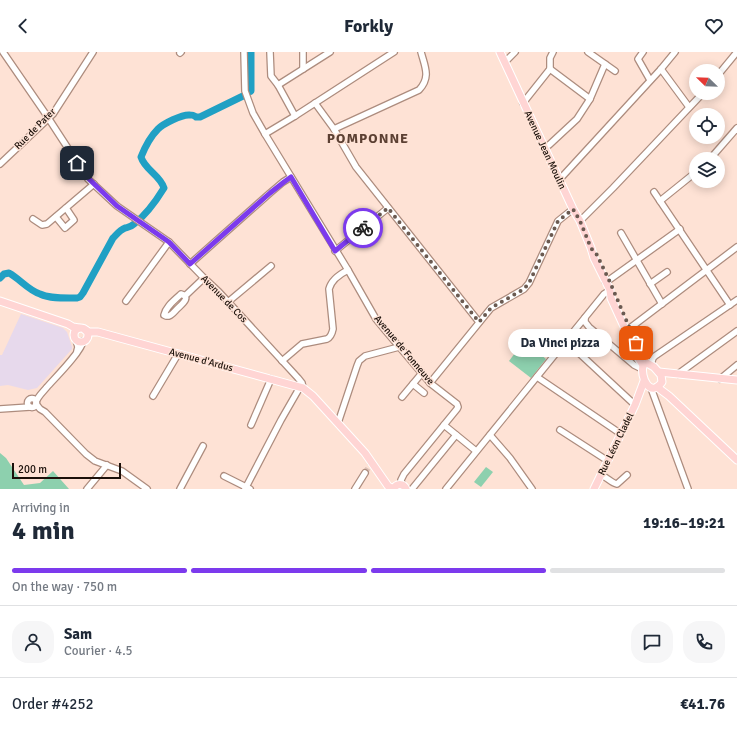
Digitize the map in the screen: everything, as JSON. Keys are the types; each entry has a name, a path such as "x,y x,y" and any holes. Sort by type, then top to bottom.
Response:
{"main road":[{"name":"Avenue Jean Moulin","path":"500,52 580,221 591,248 597,255 599,264 607,281"},
{"path":"607,281 611,298 646,366 659,372 737,380"},
{"path":"607,281 630,328 646,366 644,381 647,385 655,386 669,392 670,396 737,460"},
{"name":"Avenue d'Ardus","path":"0,302 89,332 98,332 302,388"},
{"path":"66,323 80,339"},
{"path":"82,329 87,335 80,339 75,331 82,329"},
{"path":"80,339 100,333"},
{"path":"655,386 662,377 659,372"},
{"name":"Rue Léon Cladel","path":"594,489 636,402 644,381"},
{"name":"Rue Léon Cladel","path":"636,402 655,386"},
{"path":"302,388 313,396 365,453 388,486 393,489 396,486 404,487"}],"street":[{"name":"Avenue de Cos","path":"3,52 49,118 67,148 88,178 117,206 169,242 219,292 282,361 302,383 302,388"},
{"name":"Rue de Pater","path":"0,164 53,114 92,52"},
{"name":"Avenue de Fonneuve","path":"244,52 245,92 253,113 376,319 430,383 457,404 457,409 404,474 402,480 404,487"},
{"path":"270,52 271,76 278,85 295,116"},
{"path":"303,52 303,69"},
{"path":"278,85 330,52"},
{"path":"265,134 393,52"},
{"path":"334,129 419,90 424,85 426,78 426,69 421,52"},
{"path":"505,62 515,52"},
{"path":"523,103 550,69 550,58 553,52"},
{"path":"588,52 615,71"},
{"path":"643,52 638,59 650,80"},
{"path":"560,179 675,52"},
{"path":"725,67 737,52"},
{"path":"544,147 549,145 577,119 590,99 605,64"},
{"path":"550,69 590,99"},
{"path":"661,69 689,107"},
{"path":"580,221 696,100"},
{"path":"315,103 334,129 356,167 479,322"},
{"path":"716,152 737,128"},
{"path":"190,264 270,193 291,177"},
{"path":"660,201 689,178"},
{"path":"33,219 42,225 47,224 94,184"},
{"path":"654,192 730,305"},
{"path":"56,217 65,228 74,220 66,208"},
{"path":"335,251 388,208"},
{"path":"430,383 491,308 527,286 558,221 573,209"},
{"path":"607,281 680,229"},
{"path":"621,233 662,304"},
{"path":"126,300 169,242"},
{"path":"630,328 737,247"},
{"path":"228,302 270,266"},
{"path":"282,361 302,344 327,340 330,337 333,329 329,289 330,284 348,270"},
{"path":"650,284 667,272"},
{"path":"186,296 204,278"},
{"path":"446,489 604,294 610,290"},
{"path":"585,318 585,322 589,327 633,364 646,366 655,356 737,300"},
{"path":"579,325 589,327"},
{"path":"678,374 737,331"},
{"path":"0,409 20,407 33,403 79,352 83,344 80,339"},
{"path":"566,341 636,402"},
{"path":"338,423 359,361 365,356 397,348 399,346"},
{"path":"153,396 178,354"},
{"path":"720,379 737,365"},
{"path":"402,397 422,373"},
{"path":"537,377 621,434"},
{"path":"251,425 271,379"},
{"path":"413,384 424,393"},
{"path":"655,386 688,489"},
{"path":"224,476 247,488 281,420 302,388"},
{"path":"33,403 45,412 86,454 95,461 122,471 147,489"},
{"path":"444,425 476,451"},
{"path":"560,430 608,461"},
{"path":"412,489 456,435"},
{"path":"490,435 510,458 532,489"},
{"path":"180,489 203,446"},
{"path":"87,489 107,465"},
{"path":"355,489 364,473"},
{"path":"601,474 614,484 617,484 627,475"}],"shaded area":[{"path":"21,314 63,328 67,332 72,347 72,349 37,388 28,390 8,385 0,386 0,355 2,355"}],"green space":[{"path":"524,341 546,359 531,378 509,361"},
{"path":"0,453 6,458 24,485 40,483 53,471 69,489 0,489"},
{"path":"486,467 493,472 481,487 474,482"}],"waterway":[{"path":"249,92 251,91 251,52"},
{"path":"0,278 4,274 9,273 32,290 49,297 80,297 113,238 125,228 132,226 143,216 164,188 162,183 146,166 141,157 148,142 155,132 173,120 187,115 200,117 243,96"}],"tunnel":[{"path":"365,473 372,462"}],"way so far":[{"path":"363,228 388,208 479,322 491,308 524,289 529,283 558,221 573,209 580,221 591,248 597,255 609,280 636,343"}],"place":[{"name":"Da Vinci pizza","path":"636,343"}],"district":[{"name":"POMPONNE","path":"368,138"}],"route":[{"path":"77,163 88,178 117,206 135,220 169,242 190,264 270,193 291,177 335,251 363,228"}]}
